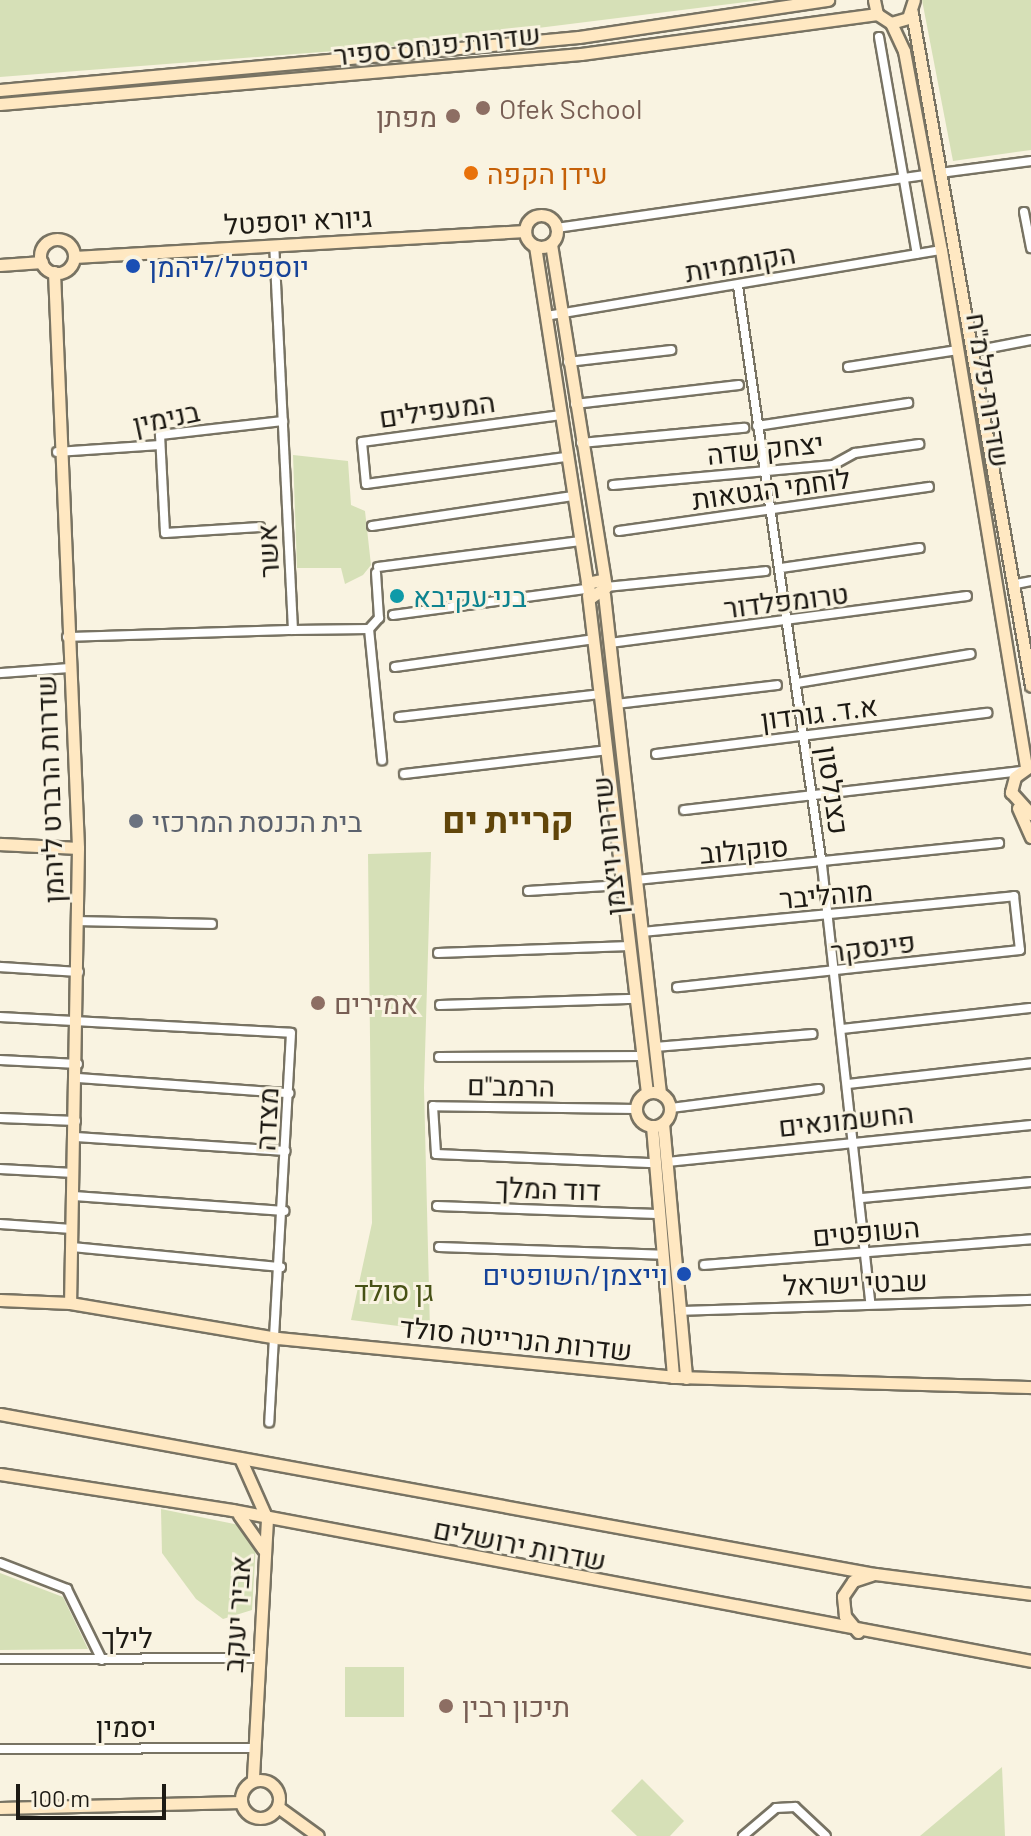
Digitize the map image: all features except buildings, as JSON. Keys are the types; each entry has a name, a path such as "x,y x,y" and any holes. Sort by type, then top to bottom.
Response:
{"street":[{"name":"שדרות פנחס ספיר","path":"0,90 579,37 828,0"},
{"path":"874,0 877,14 891,23 912,13 914,0"},
{"name":"שדרות פלמ\"ח","path":"912,13 1016,584 1031,686"},
{"name":"שדרות פנחס ספיר","path":"0,104 566,55 877,14"},
{"name":"שדרות פלמ\"ח","path":"891,23 904,51 941,250 1026,768 1011,784 1017,807"},
{"path":"879,37 917,254"},
{"path":"940,173 1031,161"},
{"path":"525,231 535,246 551,244 557,228 926,175"},
{"path":"1024,212 1031,248"},
{"name":"גיורא יוספטל","path":"74,257 525,231 542,215 557,228"},
{"path":"0,265 42,262 54,272 74,257 58,239 44,246 42,262"},
{"name":"שדרות ויצמן","path":"551,244 604,587 660,1093"},
{"name":"אשר","path":"274,245 293,630"},
{"name":"שדרות ויצמן","path":"535,246 587,589 647,1093"},
{"name":"הקוממיות","path":"546,316 941,250"},
{"name":"שדרות הרברט ליהמן","path":"54,272 57,452 78,848 78,1078 70,1303"},
{"name":"כצנלסון","path":"738,286 822,865 862,1198 870,1302"},
{"path":"974,351 1031,340"},
{"path":"568,362 671,350"},
{"path":"848,367 958,350"},
{"path":"575,404 739,385"},
{"path":"757,426 908,403"},
{"name":"המעפילים","path":"561,415 362,442 366,484 567,457"},
{"name":"בנימין","path":"57,452 160,445 160,435 283,421"},
{"path":"581,443 744,428"},
{"name":"יצחק שדה","path":"613,485 833,465 855,453 919,444"},
{"path":"160,445 165,533 260,527"},
{"name":"לוחמי הגטאות","path":"619,531 929,487"},
{"path":"372,526 573,496"},
{"path":"67,637 369,629 379,618 377,570 580,541"},
{"path":"781,568 920,548"},
{"path":"393,615 587,589 765,571"},
{"path":"1016,584 1031,581"},
{"path":"587,589 604,587"},
{"name":"טרומפלדור","path":"610,643 789,624 967,596"},
{"path":"369,629 382,760"},
{"path":"395,667 593,639"},
{"path":"797,683 971,654"},
{"path":"0,673 69,668"},
{"path":"616,704 777,685"},
{"path":"399,717 600,694"},
{"name":"א.ד. גורדון","path":"656,754 987,713"},
{"path":"404,774 607,750"},
{"path":"684,810 812,798 1026,768"},
{"path":"1017,807 1031,814"},
{"path":"1017,807 1031,837"},
{"name":"סוקולוב","path":"636,880 822,865 999,843"},
{"path":"0,844 78,848"},
{"path":"528,891 622,885"},
{"name":"מוהליבר","path":"642,932 828,917 1014,896"},
{"name":"פינסקר","path":"677,987 835,973 1020,950 1014,896"},
{"path":"79,921 212,924"},
{"path":"438,953 630,946"},
{"path":"0,967 79,972"},
{"path":"440,1005 636,999"},
{"path":"842,1029 1030,1008"},
{"name":"מצדה","path":"0,1017 291,1033 278,1338 269,1422"},
{"path":"655,1047 812,1034"},
{"path":"439,1057 643,1056"},
{"path":"0,1060 78,1064"},
{"path":"848,1084 1031,1063"},
{"path":"78,1078 289,1093"},
{"path":"686,1378 658,1125 671,1108 819,1089"},
{"path":"658,1125 636,1109 647,1093 660,1093 671,1108"},
{"name":"הרמב\"ם","path":"436,1154 433,1106 636,1109"},
{"path":"0,1118 76,1121"},
{"name":"החשמונאים","path":"436,1154 661,1162 855,1138 1031,1125"},
{"path":"76,1137 286,1151"},
{"path":"661,1162 657,1214 673,1377"},
{"path":"0,1169 74,1173"},
{"path":"862,1198 1031,1182"},
{"path":"74,1196 284,1211"},
{"name":"דוד המלך","path":"437,1206 657,1214"},
{"path":"0,1224 72,1229"},
{"name":"השופטים","path":"704,1265 1031,1239"},
{"path":"72,1247 281,1267"},
{"path":"439,1247 663,1255"},
{"name":"שדרות הנרייטה סולד","path":"0,1300 70,1303 278,1338 673,1377 1031,1387"},
{"name":"שבטי ישראל","path":"679,1311 870,1302 1031,1300"},
{"name":"שדרות ירושלים","path":"0,1414 875,1574 1031,1594"},
{"name":"אביר יעקב","path":"240,1458 267,1519 255,1658 253,1780"},
{"name":"שדרות ירושלים","path":"0,1474 232,1510 858,1632 1031,1661"},
{"path":"232,1510 254,1529 265,1553"},
{"path":"0,1563 67,1589 102,1660"},
{"path":"858,1632 843,1596 853,1581 875,1574"},
{"name":"לילך","path":"0,1659 255,1658"},
{"name":"יסמין","path":"0,1749 253,1748"},
{"path":"241,1802 253,1780 277,1788 278,1807"},
{"path":"0,1808 241,1802 258,1818 278,1807"},
{"path":"278,1807 318,1836"},
{"path":"743,1836 776,1808 795,1807 826,1836"}],"green space":[{"path":"0,0 762,0 386,47 0,77"},
{"path":"922,0 1031,0 1031,150 953,161"},
{"path":"293,455 348,461 351,505 365,511 371,565 363,575 345,584 341,568 297,568"},
{"name":"גן סולד","path":"431,852 424,1088 430,1330 351,1320 372,1223 368,854"},
{"path":"161,1509 244,1526 256,1544 252,1610 223,1619 196,1599 162,1553"},
{"path":"0,1573 63,1597 88,1649 0,1650"},
{"path":"345,1667 404,1667 404,1717 345,1717"},
{"path":"1002,1767 1005,1836 920,1836"},
{"path":"642,1779 684,1821 670,1836 637,1836 611,1811"}],"place":[{"name":"Ofek School","path":"483,108"},
{"name":"מפתן","path":"453,116"},
{"name":"עידן הקפה","path":"471,173"},
{"name":"יוספטל/ליהמן","path":"133,266"},
{"name":"בני עקיבא","path":"397,596"},
{"name":"בית הכנסת המרכזי","path":"136,821"},
{"name":"אמירים","path":"318,1003"},
{"name":"וייצמן/השופטים","path":"684,1274"},
{"name":"תיכון רבין","path":"446,1706"}],"district":[{"name":"קריית ים","path":"508,819"}]}
